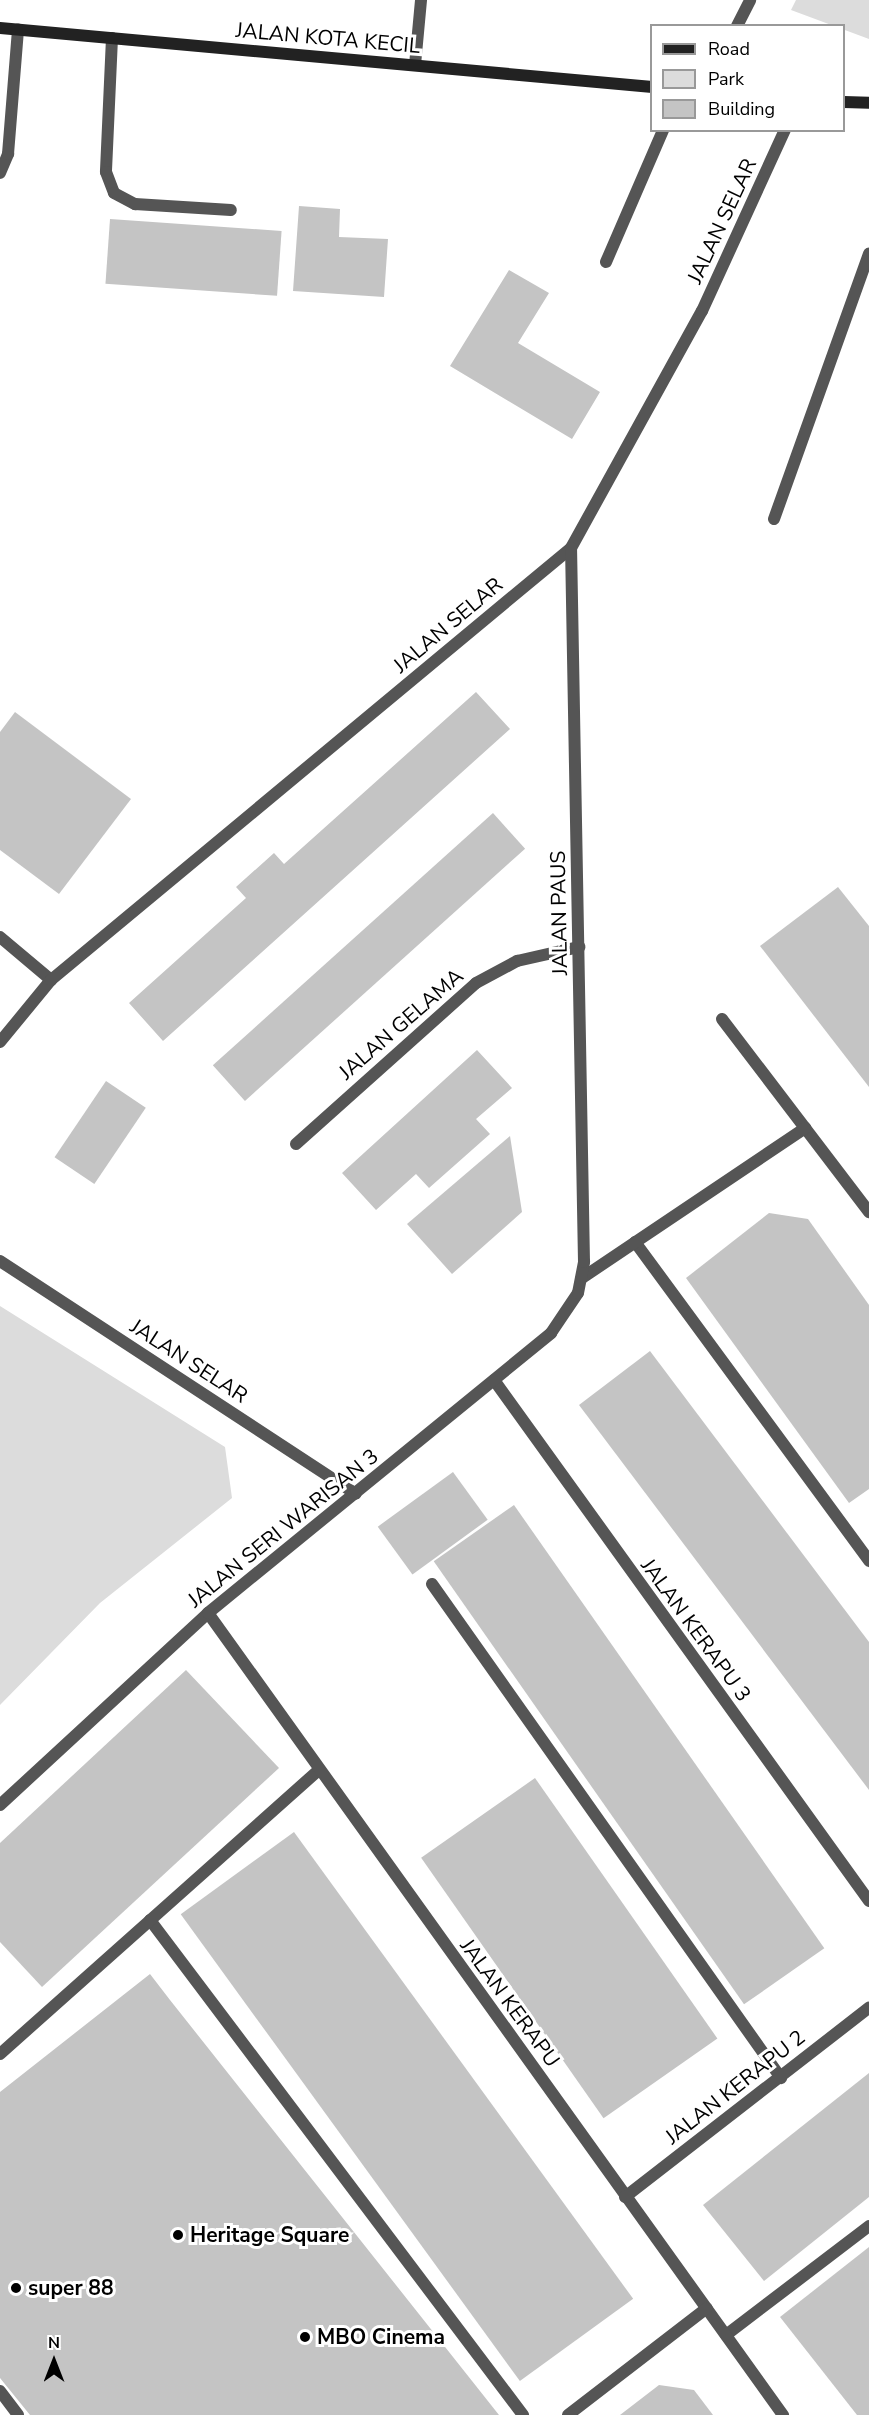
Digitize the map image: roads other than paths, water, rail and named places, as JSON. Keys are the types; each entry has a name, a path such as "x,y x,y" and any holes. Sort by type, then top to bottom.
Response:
{"street":[{"path":"415,65 421,0"},
{"path":"738,24 750,0"},
{"name":"JALAN KOTA KECIL","path":"0,28 650,87"},
{"path":"0,173 8,154 18,29"},
{"path":"112,38 106,172 114,194 135,204 231,210"},
{"path":"845,102 869,104"},
{"path":"606,262 662,132"},
{"name":"JALAN SELAR","path":"0,1042 51,980 571,548 702,311 784,132"},
{"path":"774,519 869,254"},
{"name":"JALAN PAUS","path":"571,548 579,947 582,1278"},
{"path":"0,937 51,980"},
{"name":"JALAN GELAMA","path":"296,1144 476,983 517,961 579,947"},
{"path":"722,1019 869,1212"},
{"path":"582,1278 805,1128"},
{"path":"635,1242 869,1561"},
{"name":"JALAN SELAR","path":"0,1261 357,1494"},
{"name":"JALAN SERI WARISAN 3","path":"0,1806 208,1613 357,1494 562,1322 582,1278"},
{"name":"JALAN KERAPU 3","path":"494,1380 869,1901"},
{"path":"432,1584 781,2078"},
{"name":"JALAN KERAPU","path":"208,1613 783,2415"},
{"path":"0,2054 319,1770"},
{"path":"150,1920 523,2415"},
{"name":"JALAN KERAPU 2","path":"625,2197 869,2008"},
{"path":"726,2335 869,2226"},
{"path":"568,2415 707,2308"},
{"path":"0,2391 18,2415"}],"place":[{"name":"Heritage Square","path":"178,2235"},
{"name":"super 88","path":"16,2288"},
{"name":"MBO Cinema","path":"305,2337"}]}
